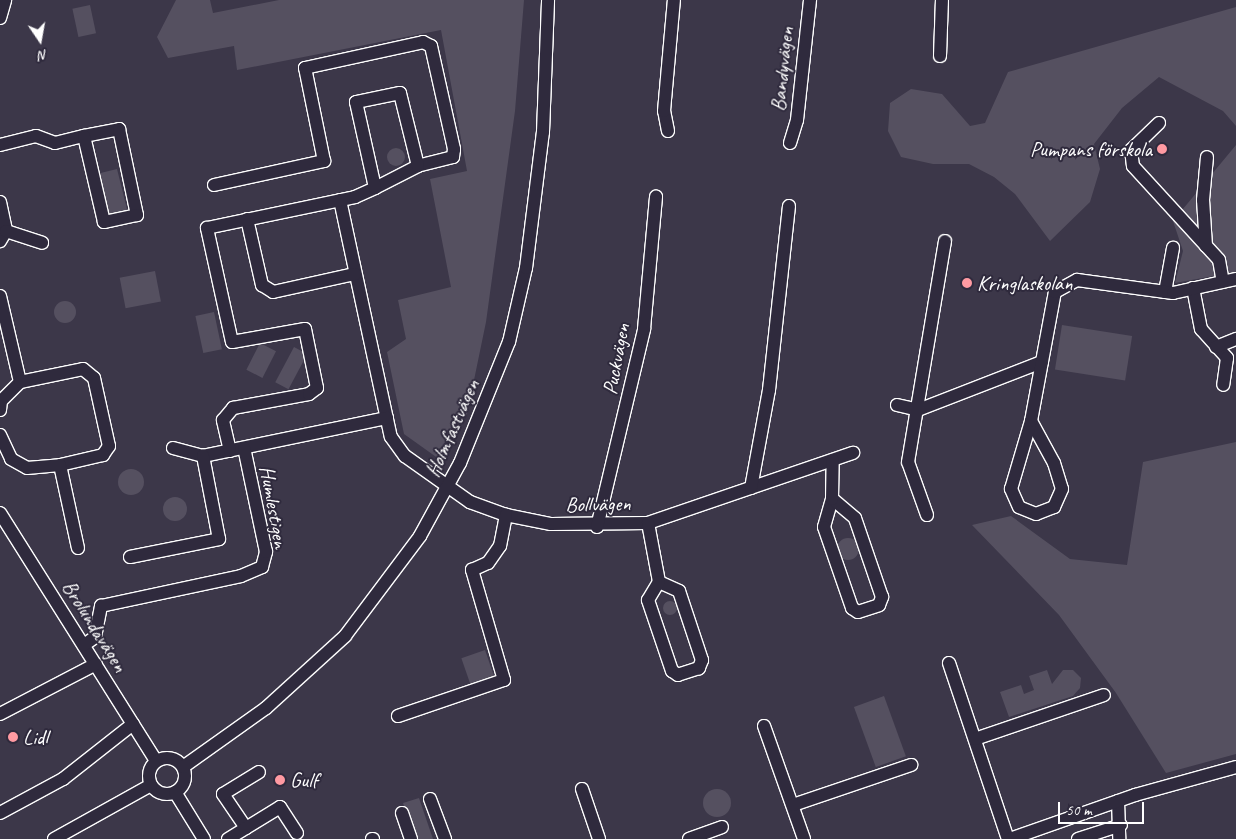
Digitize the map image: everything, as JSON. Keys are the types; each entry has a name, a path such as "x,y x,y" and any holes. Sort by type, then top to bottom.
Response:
{"street":[{"path":"0,18 5,0"},
{"name":"Holmfastvägen","path":"183,767 266,708 344,636 420,536 447,489 488,403 509,342 526,268 543,132 548,0"},
{"path":"668,131 664,111 674,0"},
{"name":"Bandyvägen","path":"790,143 797,120 810,0"},
{"path":"940,56 942,0"},
{"path":"214,185 324,161 305,68 423,42 431,46 454,149 453,157 418,166 374,188 340,200 207,228 232,342 305,329 317,388 309,394 233,408 223,420 230,451"},
{"path":"374,188 356,102 400,93 418,166"},
{"path":"1158,123 1131,150 1134,166 1219,260 1223,282"},
{"path":"0,145 36,136 55,143 84,136 118,129 137,215 104,222 84,136"},
{"path":"1206,246 1202,200 1207,157"},
{"name":"Puckvägen","path":"597,527 644,329 656,197"},
{"path":"340,200 391,437 405,456 447,489"},
{"path":"0,202 3,236 42,243"},
{"path":"751,488 769,390 789,206"},
{"path":"247,219 262,285 272,292 355,274"},
{"path":"927,515 908,462 945,241"},
{"path":"1165,292 1173,248"},
{"path":"1031,421 1054,463 1062,489 1054,507 1036,514 1018,507 1011,489 1031,421 1055,292 1078,280 1165,292 1236,279"},
{"path":"1193,288 1201,329 1227,358 1223,385"},
{"path":"0,296 20,382"},
{"path":"1216,347 1236,339"},
{"path":"897,406 918,410 1042,362"},
{"path":"0,410 0,401 20,382 83,369 94,378 108,446 103,455 60,465 27,468 12,459 0,436"},
{"name":"Humlestigen","path":"84,644 95,637 101,606 241,576 262,567 266,552 244,448 387,418"},
{"path":"173,448 203,456 244,448"},
{"name":"Bollvägen","path":"447,489 506,515 597,527 648,523 853,453"},
{"path":"130,558 219,539 203,456"},
{"path":"832,499 855,518 882,597 879,605 858,612 852,608 824,527 832,499 833,460"},
{"path":"60,465 78,548"},
{"name":"Brolundavägen","path":"0,512 156,761"},
{"path":"398,716 504,680 472,570 488,563 500,546 506,515"},
{"path":"648,523 659,582 648,600 672,671 678,675 699,668 702,660 679,591 659,582"},
{"path":"949,663 1009,839 1118,801 1236,767"},
{"path":"0,714 96,664"},
{"path":"975,739 1104,695"},
{"path":"0,813 63,779 133,724"},
{"path":"764,726 804,839"},
{"path":"171,758 183,767 184,781 175,792 162,793 151,786 149,773 156,761 171,758"},
{"path":"793,805 911,765"},
{"path":"246,828 223,794 259,772"},
{"path":"54,839 151,786"},
{"path":"582,788 600,839"},
{"path":"175,792 204,839"},
{"path":"430,799 444,839"},
{"path":"1118,801 1121,825 1119,839"},
{"path":"228,839 280,807 297,833"},
{"path":"402,813 410,839"},
{"path":"1078,839 1121,825"},
{"path":"689,839 722,828"}],"shaded area":[{"path":"176,0 210,0 213,13 279,0 524,0 515,111 486,322 467,414 439,459 404,434 387,352 406,339 398,300 451,287 430,179 467,171 441,30 237,70 234,46 168,58 157,37"},
{"path":"90,5 96,33 78,37 72,9"},
{"path":"1236,7 1236,126 1223,111 1159,77 1122,108 1094,144 1100,169 1090,202 1050,241 1015,194 994,177 969,164 933,164 901,157 888,131 890,103 911,89 942,94 970,126 985,123 1008,72"},
{"path":"1236,145 1236,272 1175,283 1183,251 1173,221"},
{"path":"396,148 402,151 405,157 402,163 396,166 390,163 387,157 390,151"},
{"path":"117,169 127,210 109,214 99,174"},
{"path":"155,271 161,301 126,308 120,278"},
{"path":"65,301 73,304 76,312 73,320 65,323 57,320 54,312 57,304"},
{"path":"214,312 222,349 203,353 195,316"},
{"path":"1062,325 1132,336 1125,381 1055,369"},
{"path":"260,343 276,351 262,378 246,370"},
{"path":"294,347 307,354 288,389 275,382"},
{"path":"1236,442 1236,754 1166,773 1116,693 1059,615 972,525 1011,516 1070,559 1127,565 1143,462"},
{"path":"131,469 140,473 144,482 140,491 131,495 122,491 118,482 122,473"},
{"path":"175,497 184,500 187,509 184,518 175,521 166,518 163,509 166,500"},
{"path":"848,538 856,541 859,549 856,557 848,560 840,557 837,549 840,541"},
{"path":"670,601 675,603 677,608 675,613 670,615 665,613 663,608 665,603"},
{"path":"485,650 494,676 470,685 461,658"},
{"path":"1047,670 1052,684 1063,670 1073,670 1081,678 1080,688 1073,696 1009,717 1000,692 1021,685 1024,694 1034,690 1029,676"},
{"path":"884,696 906,756 876,767 854,707"},
{"path":"717,789 727,793 731,803 727,813 717,817 707,813 703,803 707,793"},
{"path":"419,798 433,839 415,839 403,803"}],"place":[{"name":"Pumpans förskola","path":"1162,149"},
{"name":"Kringlaskolan","path":"967,283"},
{"name":"Lidl","path":"13,737"},
{"name":"Gulf","path":"280,780"}]}
